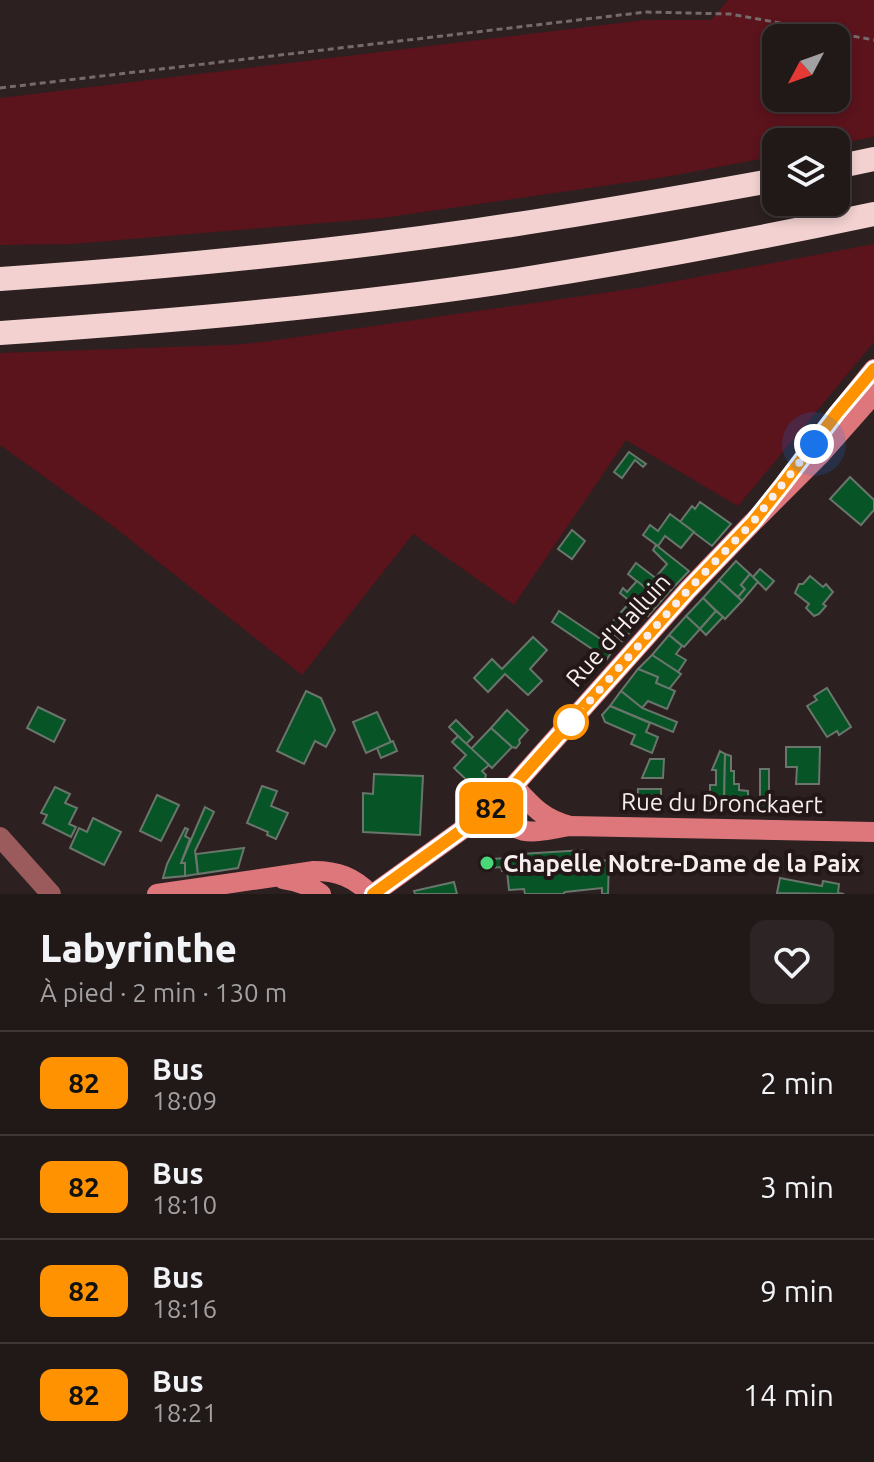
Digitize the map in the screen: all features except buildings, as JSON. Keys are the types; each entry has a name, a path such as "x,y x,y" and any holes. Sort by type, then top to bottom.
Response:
{"highway":[{"path":"850,164 874,159"},
{"path":"0,279 173,265 397,241 552,219 762,182"},
{"path":"0,333 150,322 450,289 685,252 874,214"}],"main road":[{"name":"Rue d'Halluin","path":"753,522 874,369"},
{"name":"Rue d'Halluin","path":"371,894 488,810 514,786 688,590 819,456 874,394"},
{"name":"Rue du Dronckaert","path":"514,786 540,814 570,826"},
{"name":"Rue du Dronckaert","path":"488,810 504,824 522,832 570,826 874,832"},
{"path":"157,894 300,872 329,871 348,877 371,894"},
{"path":"267,879 300,881 321,894"}],"street":[{"path":"0,837 51,894"}],"path":[{"path":"0,88 646,12 730,14 874,40"}],"shaded area":[{"path":"728,0 874,0 874,137 850,141 850,128 762,128 762,159 665,177 382,218 72,244 0,245 0,98 645,20 711,20"},
{"path":"874,244 874,342 738,506 626,440 514,605 413,534 302,675 114,527 0,445 0,353 263,342 644,287"}],"bus line":[{"name":"82","path":"373,894 477,819 509,791 688,590 753,522 874,369"}],"place":[{"name":"Chapelle Notre-Dame de la Paix","path":"487,863"}],"route":[{"path":"571,722 753,522 814,444"}]}
